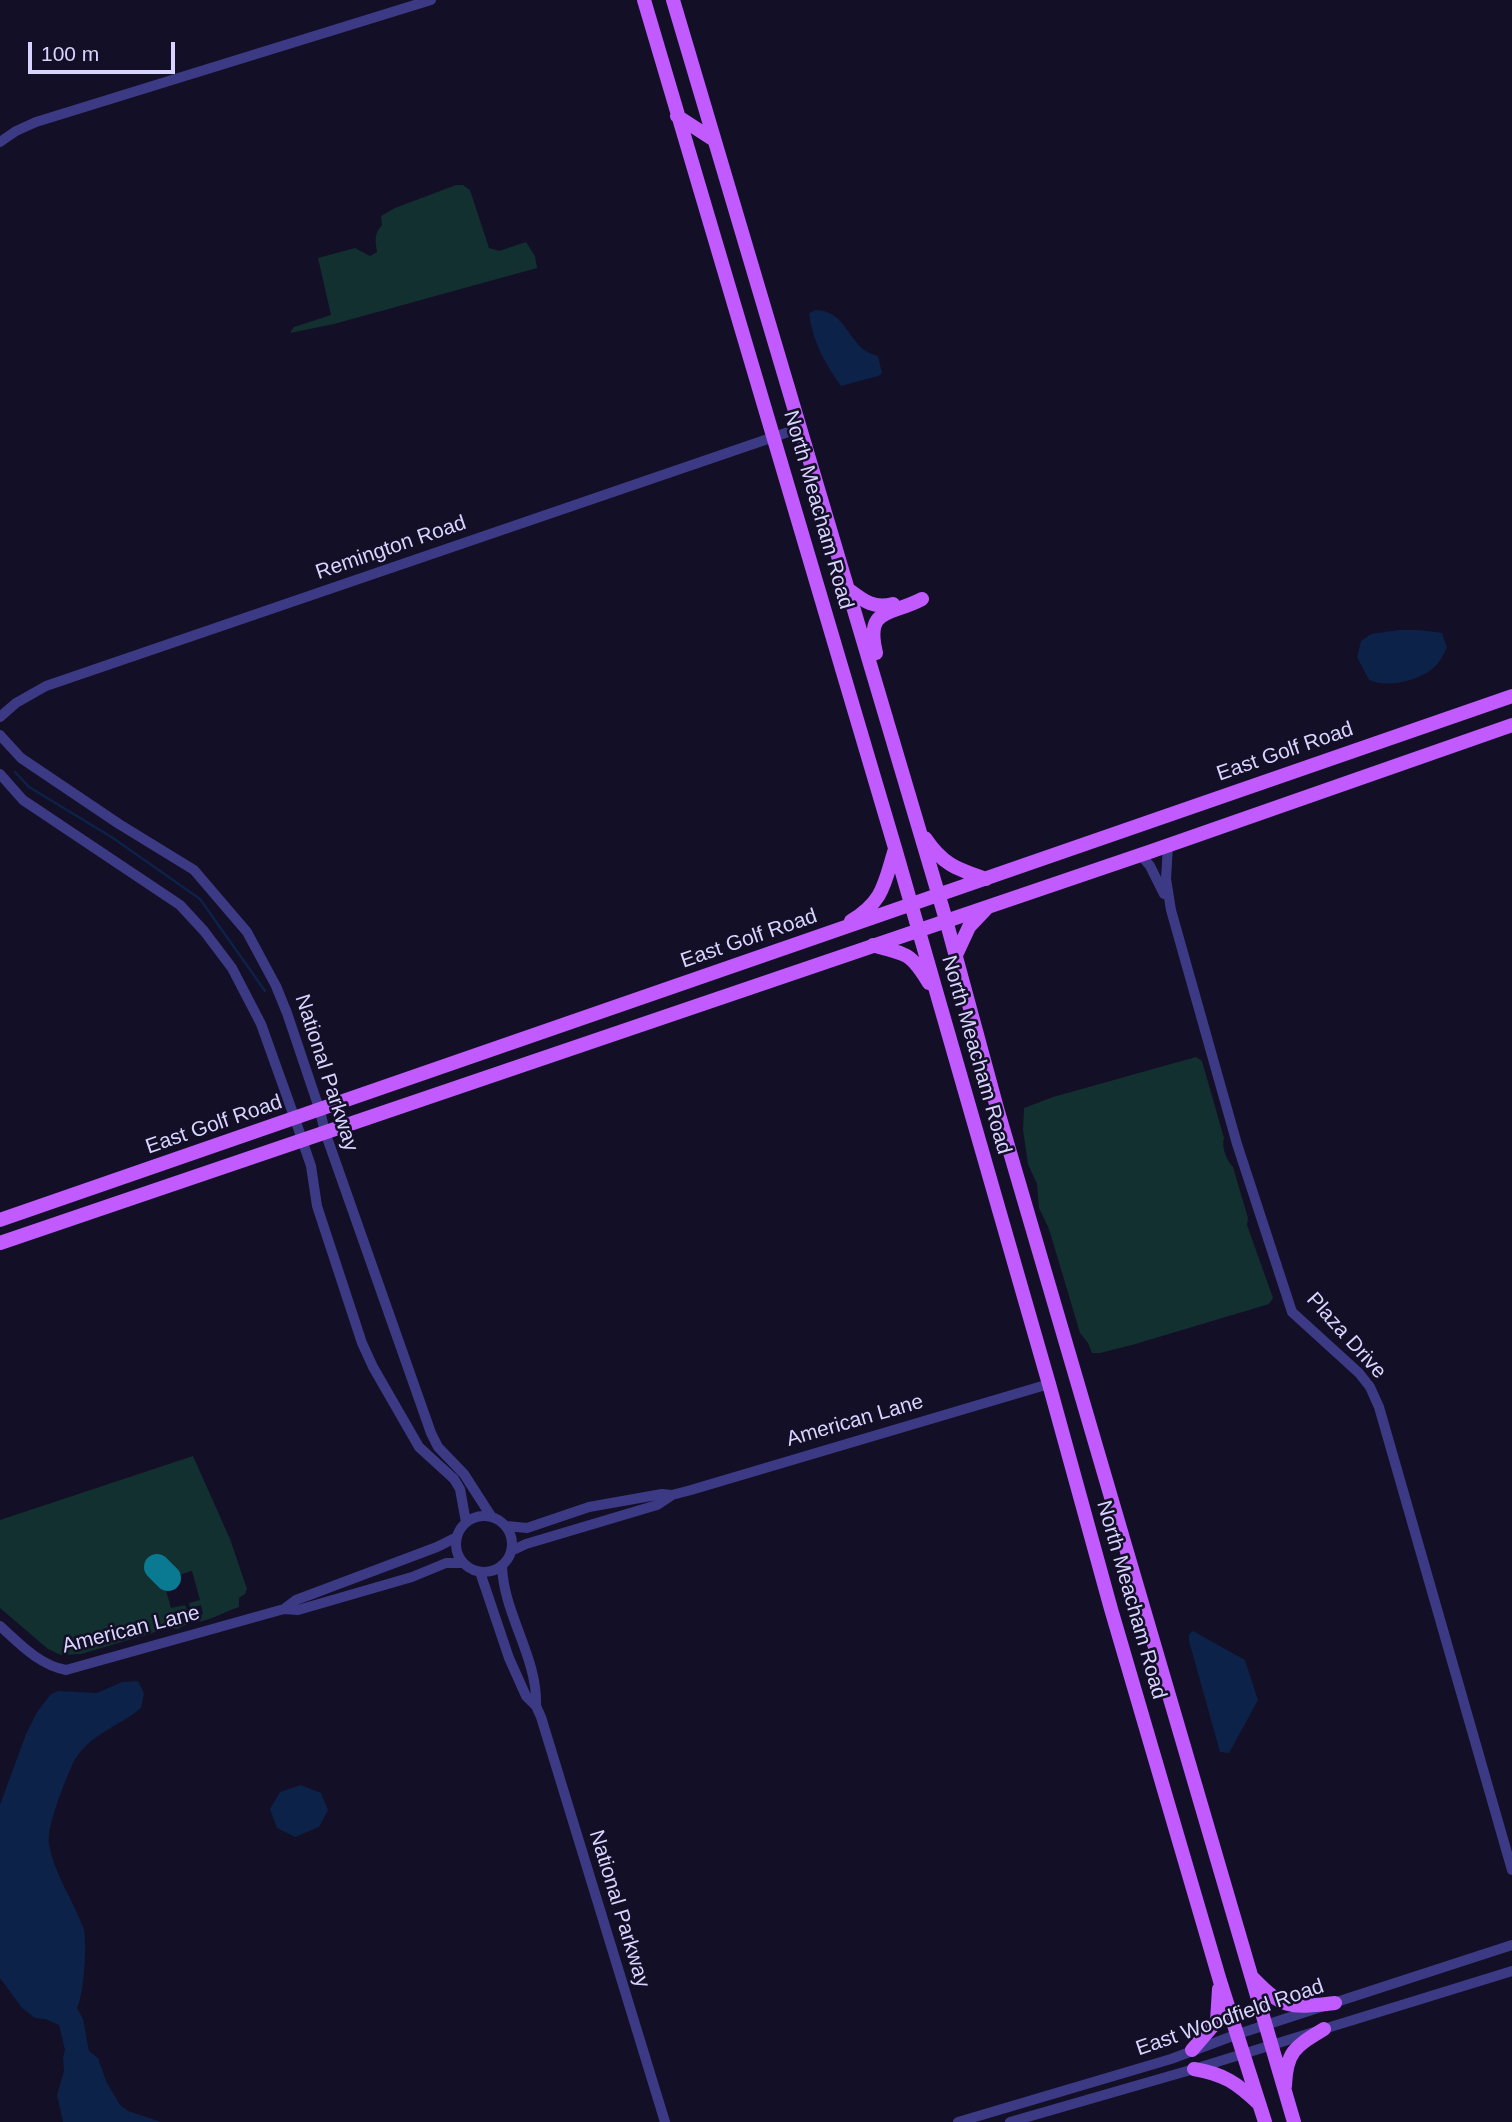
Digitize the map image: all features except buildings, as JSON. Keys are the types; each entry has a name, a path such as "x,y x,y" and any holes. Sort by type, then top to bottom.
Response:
{"main road":[{"name":"North Meacham Road","path":"673,0 946,920 997,1108 1294,2122"},
{"name":"North Meacham Road","path":"643,1 775,437 919,929 1111,1609 1220,1981 1265,2122"},
{"path":"677,116 714,140"},
{"path":"848,589 867,603 879,607 922,599 884,614 873,626 872,636 895,720 892,739"},
{"name":"East Golf Road","path":"0,1220 1512,696"},
{"name":"East Golf Road","path":"0,1243 1141,855 1512,725"},
{"path":"919,829 944,861 986,879"},
{"path":"826,935 864,913 880,897 895,848"},
{"path":"955,957 970,927 990,906"},
{"path":"873,945 908,955 919,966 938,996"},
{"path":"1249,1974 1281,2003 1305,2006 1335,2003"},
{"path":"1192,2050 1217,2021 1220,1981"},
{"path":"1285,2091 1286,2071 1292,2053 1299,2044 1324,2029"},
{"path":"1194,2069 1210,2071 1231,2079 1260,2105"}],"street":[{"path":"0,142 36,122 431,0"},
{"name":"Remington Road","path":"0,717 16,703 46,686 800,428"},
{"name":"National Parkway","path":"0,735 21,758 119,824 194,870 247,932 276,986 430,1433 438,1447 464,1474 491,1516"},
{"name":"National Parkway","path":"0,775 23,800 180,905 232,968 261,1024 295,1119 311,1166 317,1206 362,1343 419,1447 454,1479 460,1489 466,1522"},
{"name":"Plaza Drive","path":"1168,845 1166,879 1171,910"},
{"name":"Plaza Drive","path":"1141,855 1160,883 1171,910 1237,1144 1292,1312 1359,1373 1370,1387 1379,1407 1512,1870"},
{"name":"American Lane","path":"511,1551 526,1544 657,1505 672,1496 1049,1384"},
{"name":"American Lane","path":"507,1527 527,1528 589,1507 662,1494 672,1496"},
{"path":"491,1516 507,1527 511,1535 511,1551 502,1565 489,1572 480,1572 463,1563 456,1546 457,1537 466,1522 474,1517 491,1516"},
{"name":"American Lane","path":"0,1626 39,1660 52,1668 66,1670 284,1609 296,1600 457,1537"},
{"name":"American Lane","path":"284,1609 298,1611 412,1577 446,1563 463,1563"},
{"name":"National Parkway","path":"502,1565 503,1584 537,1690 536,1706 665,2122"},
{"name":"National Parkway","path":"480,1572 509,1658 526,1696 536,1706"},
{"name":"East Woodfield Road","path":"958,2122 1095,2083 1512,1945"},
{"name":"East Woodfield Road","path":"1010,2122 1194,2069 1512,1970"}],"green space":[{"path":"456,185 463,185 470,190 489,248 499,251 526,242 535,256 537,268 334,324 290,333 294,327 331,315 318,258 355,248 370,256 377,252 376,237 382,225 381,216"},
{"path":"1196,1057 1202,1061 1224,1138 1225,1154 1233,1167 1248,1218 1247,1225 1273,1298 1269,1304 1132,1345 1092,1353 1080,1333 1049,1229 1039,1208 1037,1184 1028,1164 1023,1130 1024,1108 1053,1097"},
{"path":"193,1456 230,1539 247,1589 239,1598 239,1607 195,1622 195,1617 203,1614 201,1605 190,1608 189,1603 200,1600 192,1571 169,1578 158,1567 163,1565 161,1561 151,1564 152,1568 156,1568 167,1578 163,1580 171,1608 185,1605 187,1610 183,1611 187,1624 178,1629 169,1628 81,1654 61,1655 48,1649 0,1608 0,1520"}],"water":[{"path":"816,310 832,314 863,349 878,356 882,373 841,386 813,333 809,313"},
{"path":"1399,630 1442,633 1447,648 1432,669 1415,678 1386,684 1369,680 1357,657 1361,641 1371,634"},
{"path":"1193,1631 1245,1660 1258,1700 1229,1753 1220,1752 1189,1641 1189,1634"},
{"path":"138,1681 144,1693 141,1708 96,1737 74,1761 53,1815 49,1844 55,1866 84,1930 84,1970 77,2008 83,2019 89,2051 98,2058 106,2081 120,2105 128,2111 161,2122 63,2122 57,2095 64,2071 65,2050 59,2025 35,2018 22,2008 0,1978 0,1805 26,1734 37,1712 51,1694 58,1691 97,1693 122,1682"},
{"path":"301,1785 321,1793 328,1810 319,1827 295,1837 277,1828 270,1809 280,1792"}],"waterway":[{"path":"15,772 29,787 113,838 200,899 265,991"}],"taxiway":[{"path":"157,1567 168,1578"}]}
